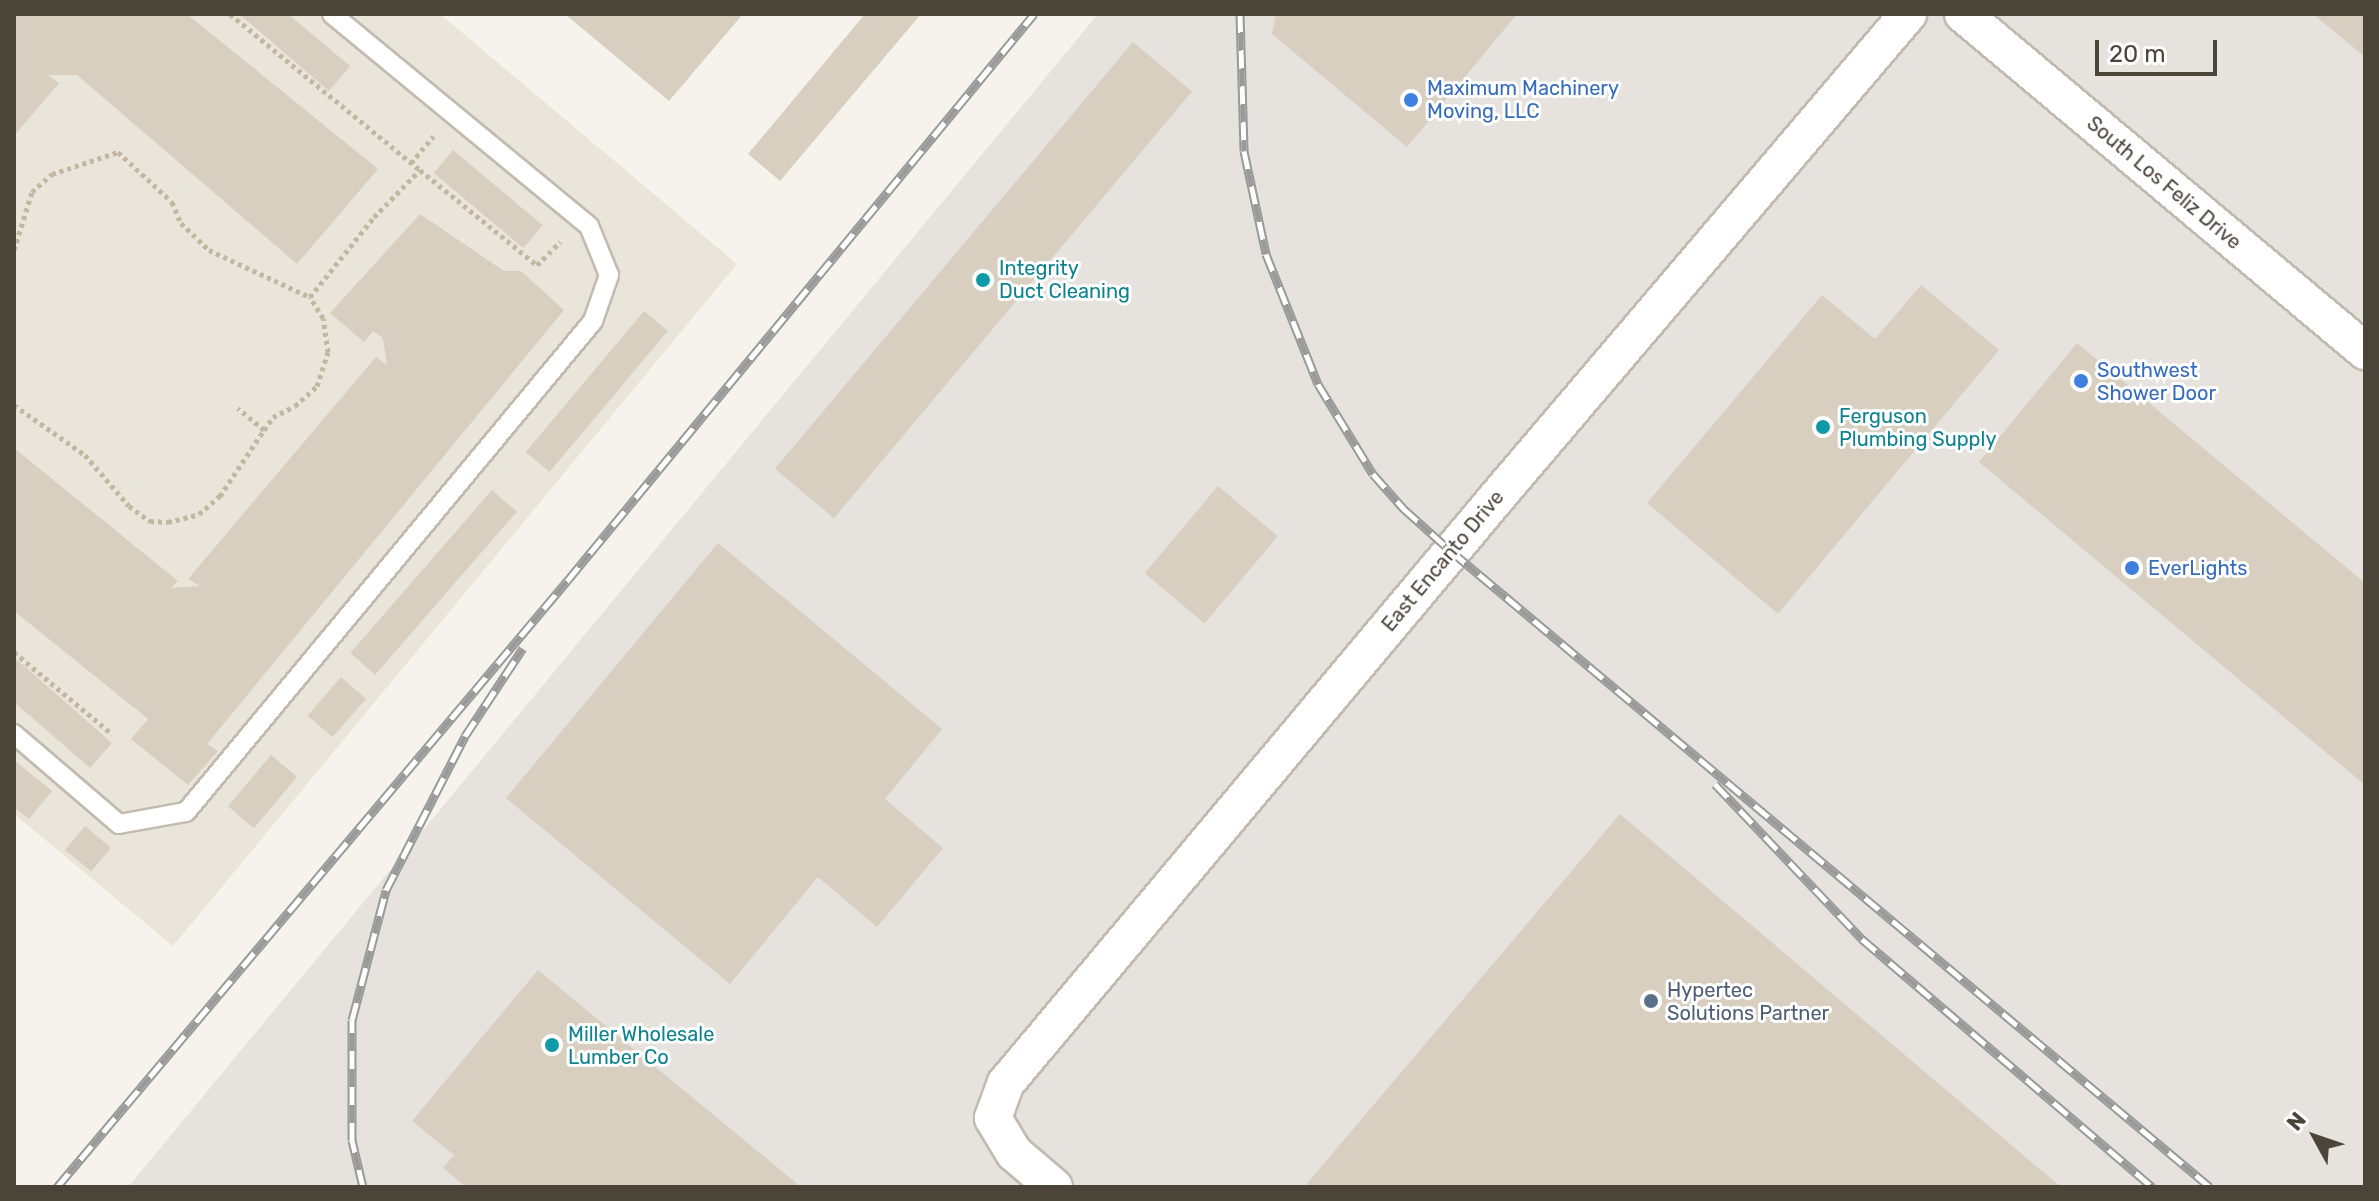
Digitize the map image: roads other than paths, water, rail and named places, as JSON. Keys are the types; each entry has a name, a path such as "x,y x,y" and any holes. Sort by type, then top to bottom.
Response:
{"street":[{"name":"East Encanto Drive","path":"1054,1187 1014,1153 993,1118 1006,1083 1498,496 1908,14"},
{"name":"South Los Feliz Drive","path":"1963,14 2365,351"}],"lane":[{"path":"14,734 119,824 186,812 593,321 609,275 589,226 332,14"}],"railway":[{"path":"57,1187 567,581 1034,14"},
{"path":"1240,14 1244,151 1266,254 1318,384 1373,474 1404,509 1451,551 2210,1187"},
{"path":"363,1187 352,1140 352,1020 386,890 465,736 523,648"},
{"path":"1715,784 1862,939 2152,1187"}],"place":[{"name":"Maximum Machinery Moving, LLC","path":"1411,100"},
{"name":"Integrity Duct Cleaning","path":"983,280"},
{"name":"Southwest Shower Door","path":"2081,381"},
{"name":"Ferguson Plumbing Supply","path":"1823,427"},
{"name":"EverLights","path":"2132,568"},
{"name":"Hypertec Solutions Partner","path":"1651,1001"},
{"name":"Miller Wholesale Lumber Co","path":"552,1045"}]}
